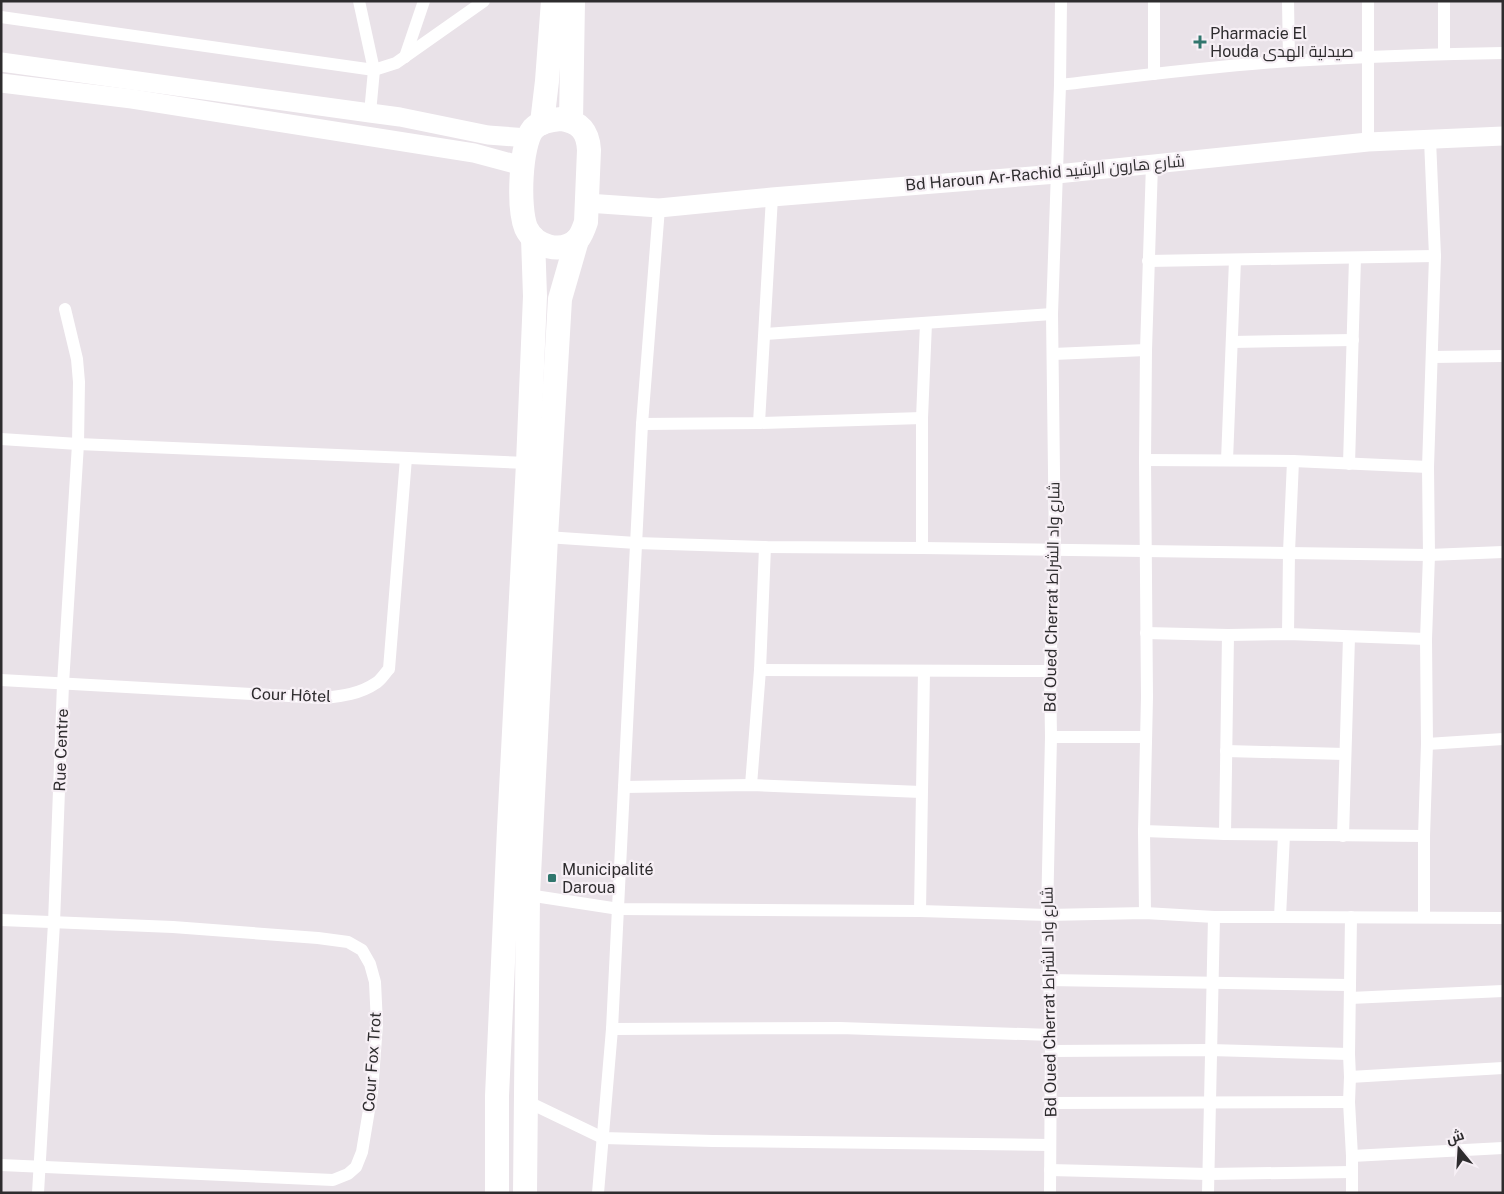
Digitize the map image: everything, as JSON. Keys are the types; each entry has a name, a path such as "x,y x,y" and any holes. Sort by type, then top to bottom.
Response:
{"highway":[{"path":"553,1 547,81 535,130 522,166 521,195 526,228 533,238 550,248 560,248 577,240"},
{"path":"571,121 574,1"},
{"path":"525,1193 528,895 560,299 577,240 583,232 586,222 588,141 585,132 580,126 562,119 535,130"},
{"path":"497,1193 497,1096 535,296 533,238"}],"street":[{"path":"359,1 374,70 366,136"},
{"path":"405,57 424,1"},
{"path":"1,17 374,70 396,64 484,1"},
{"name":"Bd Oued Cherrat شارع واد الشراط","path":"1050,1193 1051,1035 1047,915 1051,737 1050,671 1054,550 1052,314 1061,1"},
{"path":"1154,1 1154,74"},
{"path":"1288,1 1289,61"},
{"path":"1368,1 1368,142"},
{"path":"1444,1 1444,54"},
{"path":"1060,85 1289,61 1503,53"},
{"path":"1,62 370,112 488,135 535,130"},
{"path":"1,83 132,99 396,140 474,153 522,166"},
{"path":"396,140 400,117"},
{"name":"Bd Haroun Ar-Rachid شارع هارون الرشيد","path":"587,203 659,208 1057,174 1368,142 1503,136"},
{"path":"1424,917 1424,836 1428,744 1426,639 1428,467 1435,256 1430,140"},
{"path":"1145,913 1146,350 1152,164"},
{"path":"759,422 772,197"},
{"path":"598,1193 612,1029 642,424 659,208"},
{"path":"1148,261 1435,256"},
{"path":"1349,464 1355,258"},
{"path":"1228,460 1235,260"},
{"name":"Rue Centre","path":"38,1193 54,923 63,684 78,444 79,382 77,359 65,310"},
{"path":"765,334 1052,314"},
{"path":"922,548 922,418 926,323"},
{"path":"1232,342 1353,340"},
{"path":"1053,354 1146,350"},
{"path":"1432,357 1503,356"},
{"path":"642,424 922,418"},
{"path":"1,439 528,463"},
{"name":"Cour Hôtel","path":"1,680 324,698 347,696 378,683 389,669 406,458"},
{"path":"1145,460 1292,461 1428,467"},
{"path":"1288,634 1292,461"},
{"path":"546,537 636,543 764,547 1428,555 1503,552"},
{"path":"752,785 760,670 764,547"},
{"path":"1146,633 1288,634 1426,639"},
{"path":"1225,834 1228,635"},
{"path":"1343,836 1349,637"},
{"path":"760,670 1050,671"},
{"path":"920,912 924,671"},
{"path":"1051,737 1146,737"},
{"path":"1428,744 1503,740"},
{"path":"1226,751 1345,754"},
{"path":"624,787 752,785 922,792"},
{"path":"1144,831 1225,834 1424,836"},
{"path":"1280,917 1284,835"},
{"path":"528,895 619,909 1047,915 1145,913 1280,917 1503,918"},
{"path":"1208,1193 1214,916"},
{"path":"1351,917 1349,1102 1352,1193"},
{"name":"Cour Fox Trot","path":"1,920 173,928 318,938 348,942 362,950 370,964 375,982 378,1024 372,1092 362,1152 356,1167 348,1174 333,1180 1,1165"},
{"path":"1048,980 1213,984 1350,991 1503,991"},
{"path":"612,1029 840,1028 1051,1035"},
{"path":"1050,1051 1210,1050 1349,1054"},
{"path":"1350,1077 1503,1068"},
{"path":"526,1101 603,1138 1050,1145"},
{"path":"1051,1103 1349,1102"},
{"path":"1352,1156 1503,1148"},
{"path":"1050,1170 1208,1174 1352,1172"}],"place":[{"name":"Pharmacie El Houda صيدلية الهدى","path":"1200,42"},
{"name":"Municipalité Daroua","path":"552,878"}]}
